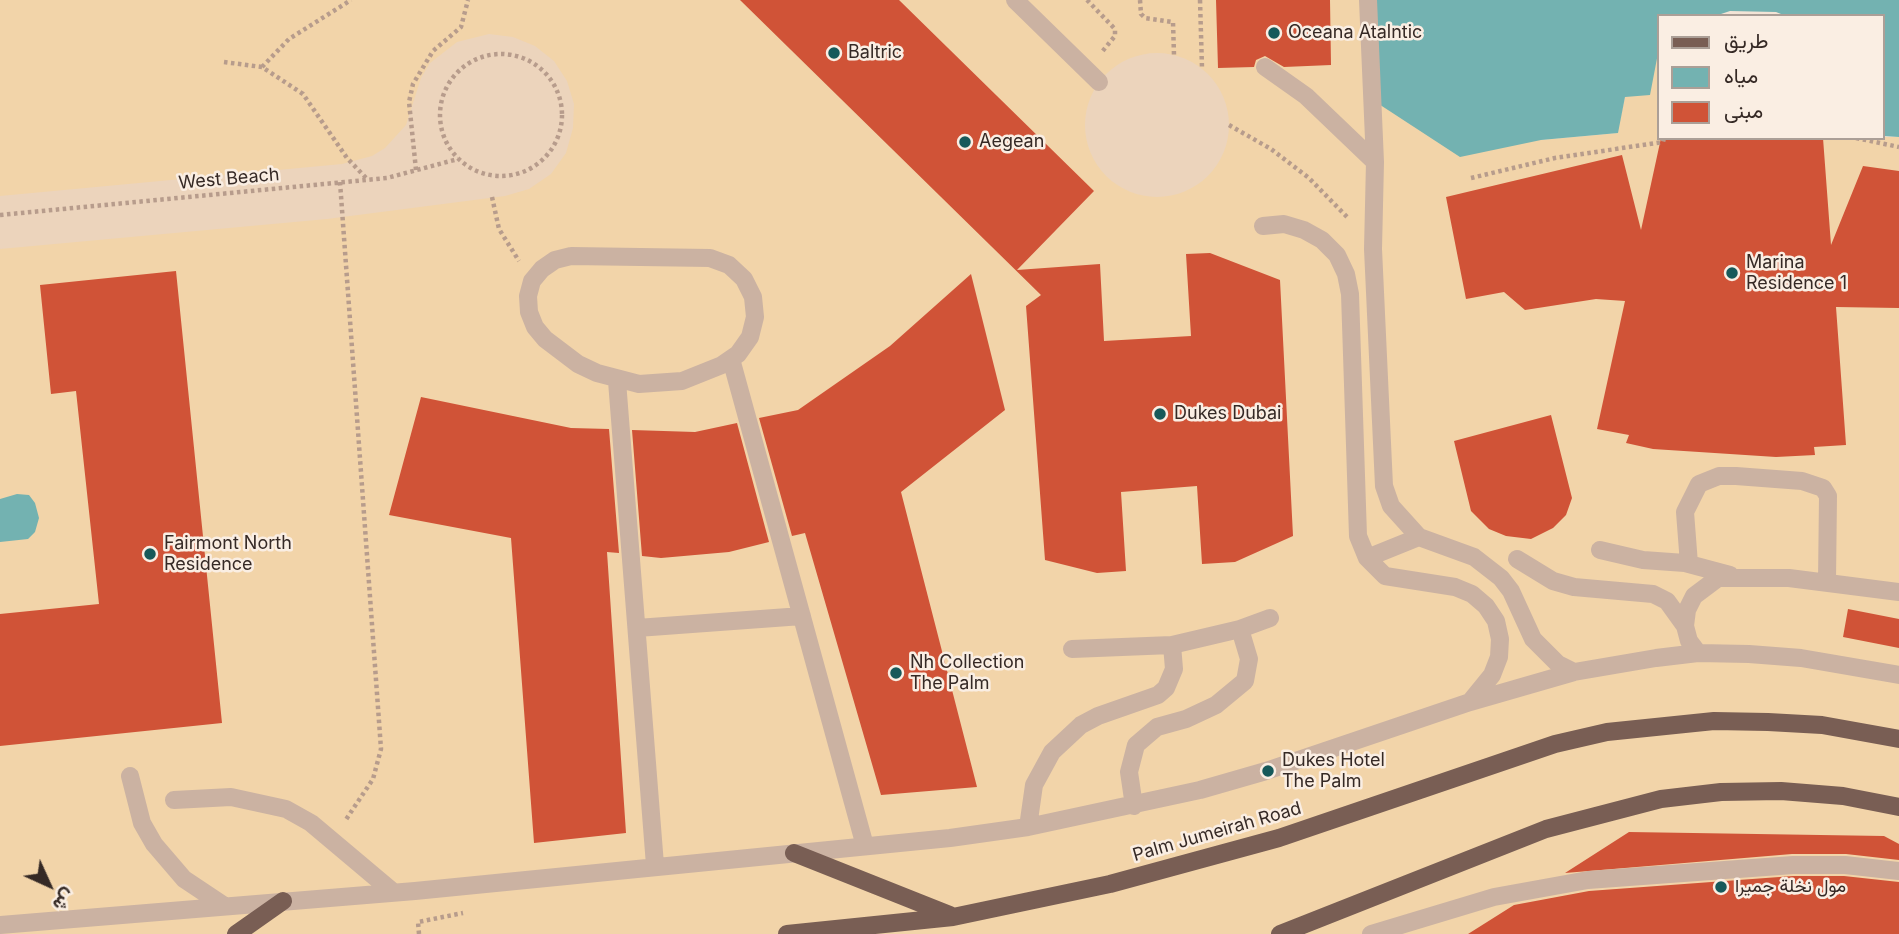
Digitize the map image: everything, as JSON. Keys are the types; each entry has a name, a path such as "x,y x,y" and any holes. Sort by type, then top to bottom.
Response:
{"main road":[{"name":"Palm Jumeirah Road","path":"787,934 953,916 1024,903 1194,862 1362,811 1555,744 1607,732 1674,724 1768,722 1822,726 1899,739"},
{"path":"1280,934 1546,829 1661,799 1721,792 1781,791 1843,796 1899,807"},
{"path":"794,853 953,916"},
{"path":"236,934 282,901"}],"street":[{"path":"1016,0 1092,76"},
{"path":"1368,0 1375,162 1373,249 1384,486 1391,506 1419,537 1458,550 1488,567 1511,591 1533,639 1551,658 1574,672"},
{"path":"1265,67 1306,96 1375,162"},
{"path":"1263,226 1284,225 1304,230 1322,240 1336,255 1346,274 1350,294 1356,525 1367,558 1385,576 1455,587 1472,594 1486,606 1496,621 1500,639 1499,657 1492,675 1470,702"},
{"path":"570,256 710,258 729,265 744,279 753,297 755,317 750,337 731,359 702,375 682,381 660,384 617,381 578,364 535,327 529,312 528,296 542,269 555,260 570,256"},
{"path":"731,359 865,846"},
{"path":"617,381 656,865"},
{"path":"1689,564 1685,512 1699,484 1719,476 1802,481 1823,488 1828,496 1827,581"},
{"path":"1367,558 1419,537"},
{"path":"1600,550 1643,560 1689,564 1733,576"},
{"path":"1517,559 1553,581 1574,587 1653,594 1668,601 1685,626 1689,641 1698,653"},
{"path":"1685,626 1694,596 1718,578 1733,576 1827,581 1899,592"},
{"path":"637,628 802,616"},
{"path":"1072,649 1106,650 1171,645 1240,629 1270,618"},
{"path":"1134,806 1129,772 1136,745 1157,727 1186,719 1216,705 1238,690 1245,681 1249,659 1240,629"},
{"path":"1028,827 1034,785 1052,752 1081,725 1098,716 1158,695 1166,688 1174,668 1171,645"},
{"path":"0,925 393,892 865,846 1028,827 1134,806 1266,771 1470,702 1574,672 1698,653 1801,657 1899,674"},
{"path":"130,776 142,823 154,844 184,879 223,905"},
{"path":"174,800 231,797 286,809 311,822 393,892"},
{"path":"1371,934 1494,897 1588,880 1793,865 1845,865 1899,871"}],"path":[{"path":"262,67 289,39 351,0"},
{"path":"416,170 409,103 413,84 433,51 461,27 468,0"},
{"path":"1087,0 1113,25 1115,36 1092,76"},
{"path":"1140,0 1144,18 1173,22 1174,55"},
{"path":"1200,0 1202,68"},
{"path":"506,54 526,59 544,71 556,89 562,109 561,130 552,150 527,170 496,177 475,171 458,159 445,142 440,121 441,100 450,81 465,65 485,56 506,54"},
{"path":"224,62 262,67 303,94 347,158 368,180"},
{"path":"1229,125 1271,149 1309,178 1343,212 1373,249"},
{"path":"1471,178 1555,158 1664,140"},
{"path":"1866,140 1899,147"},
{"name":"West Beach","path":"0,215 368,180 458,159"},
{"path":"333,840 373,779 381,749 340,182"},
{"path":"492,197 499,229 533,283"}],"sand":[{"path":"0,0 1362,0 1541,140 1617,133 1625,97 1658,49 1658,140 1885,140 1885,137 1899,137 1899,934 0,934"}],"shaded area":[{"path":"489,34 513,37 535,46 554,61 567,81 574,104 573,128 566,153 551,174 529,189 505,196 327,219 0,249 0,196 342,164 372,156 385,148 406,125 421,78 430,63 457,42"},
{"path":"1157,53 1184,59 1208,74 1223,98 1229,125 1223,152 1208,176 1184,191 1157,197 1130,191 1106,176 1091,152 1085,125 1091,98 1106,74 1130,59"}],"water":[{"path":"1362,0 1899,0 1899,137 1885,136 1885,14 1730,11 1721,14 1658,14 1658,53 1650,95 1625,97 1618,133 1541,140 1460,157 1365,95"},
{"path":"17,494 29,495 35,503 39,518 35,532 28,539 0,542 0,499"}],"building":[{"name":"Dukes Dubai","path":"740,0 899,0 1094,191 1017,270 1100,264 1104,341 1191,336 1186,254 1210,253 1280,280 1293,536 1235,562 1202,564 1197,486 1121,492 1126,571 1097,573 1045,560 1026,306 1041,295"},
{"name":"Oceana Atalntic","path":"1216,0 1330,0 1331,65 1284,67 1265,56 1256,60 1254,67 1218,68"},
{"name":"Marina Residence 1","path":"1661,140 1823,140 1831,245 1863,166 1899,171 1899,308 1836,307 1846,445 1814,447 1815,455 1776,457 1653,449 1626,443 1629,435 1597,429 1625,301 1596,299 1525,310 1504,292 1466,299 1446,197 1622,155 1641,230"},
{"name":"Fairmont North Residence","path":"176,271 222,723 0,746 0,614 99,604 76,391 51,394 40,285"},
{"path":"971,274 1005,410 901,492 977,787 881,795 805,533 792,536 759,418 798,410 890,346"},
{"path":"421,397 571,428 609,429 619,553 607,552 626,833 534,843 511,538 389,515"},
{"path":"1551,415 1572,498 1566,515 1553,528 1531,539 1506,536 1489,529 1471,511 1454,441"},
{"path":"737,423 769,542 729,552 661,558 642,556 632,430 695,432"},
{"path":"1848,609 1899,619 1899,648 1843,637"},
{"path":"1629,832 1884,836 1899,844 1899,860 1846,854 1792,854 1565,873"},
{"path":"1793,876 1844,876 1899,882 1899,934 1468,934 1514,905 1589,891"}],"place":[{"name":"Oceana Atalntic","path":"1274,33"},
{"name":"Baltric","path":"834,53"},
{"name":"Aegean","path":"965,142"},
{"name":"Marina Residence 1","path":"1732,273"},
{"name":"Dukes Dubai","path":"1160,414"},
{"name":"Fairmont North Residence","path":"150,554"},
{"name":"Nh Collection The Palm","path":"896,673"},
{"name":"Dukes Hotel The Palm","path":"1268,771"},
{"name":"مول نخلة جميرا","path":"1721,887"}]}
